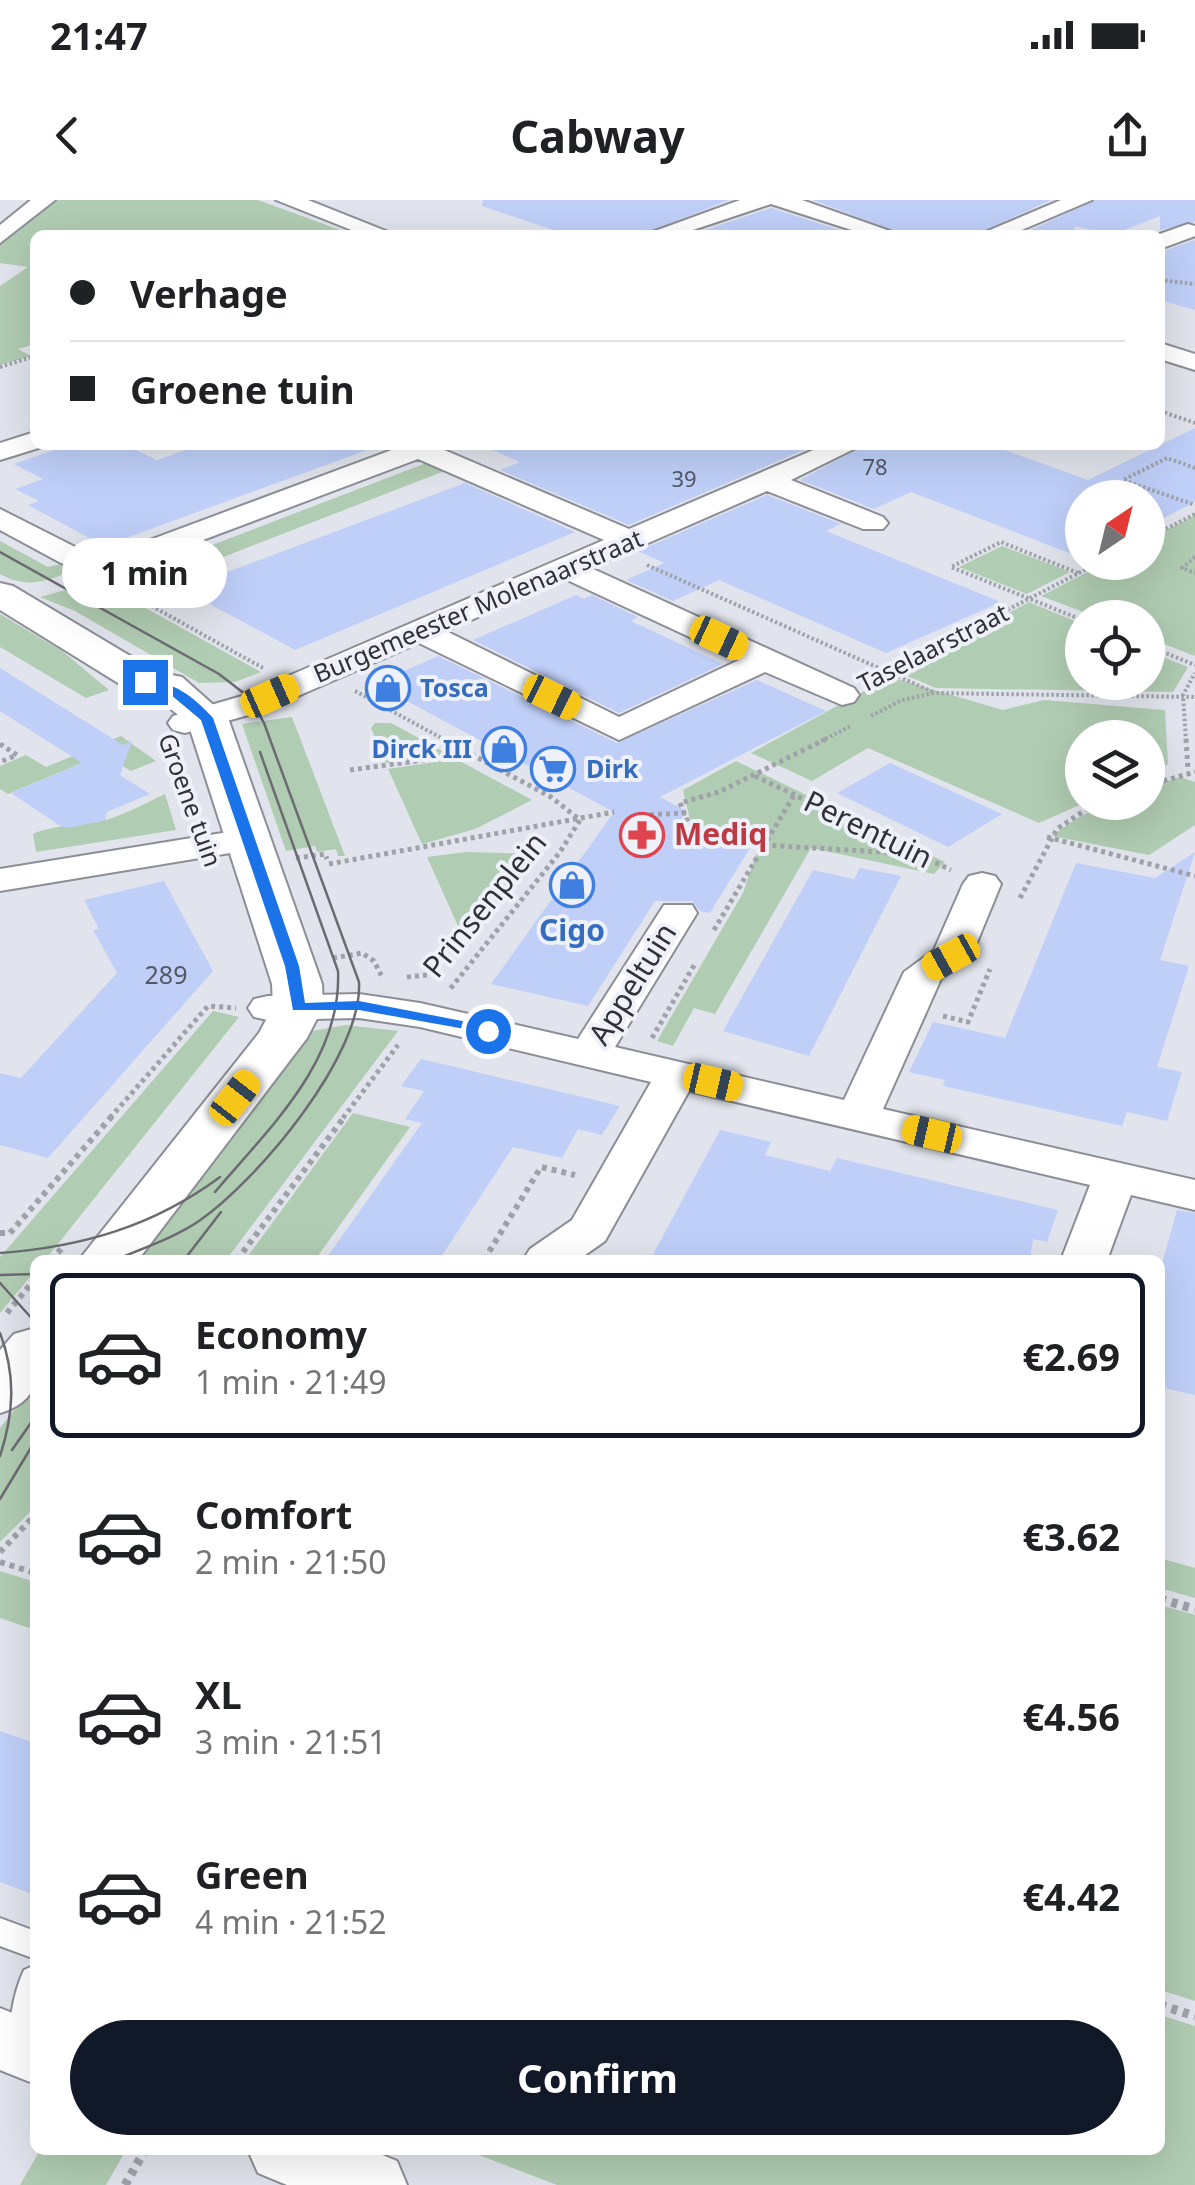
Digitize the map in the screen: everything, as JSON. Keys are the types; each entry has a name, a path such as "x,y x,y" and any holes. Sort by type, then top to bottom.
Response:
{"street":[{"path":"3,232 44,200"},
{"path":"288,200 371,230"},
{"path":"701,200 732,210"},
{"path":"670,230 762,200"},
{"path":"779,200 874,230"},
{"path":"1003,230 1081,200"},
{"path":"1030,220 1066,230"},
{"path":"1165,240 1188,231"},
{"path":"1165,353 1195,362"},
{"path":"0,452 30,442"},
{"path":"114,574 418,450"},
{"path":"431,450 620,544"},
{"name":"Burgemeester Molenaarstraat","path":"196,721 308,679 837,450"},
{"path":"768,481 873,523"},
{"path":"0,518 72,557"},
{"name":"Taselaarstraat","path":"568,569 842,695"},
{"name":"Groene tuin","path":"0,594 145,682 151,694 196,721 251,848 263,971 272,1008"},
{"path":"420,631 619,730 765,660"},
{"path":"0,880 251,848"},
{"path":"858,1116 924,972 951,957 982,884"},
{"name":"Appeltuin","path":"589,1055 678,913"},
{"path":"272,1008 359,1006 420,1015 1195,1196"},
{"path":"76,1255 258,1031 272,1008"},
{"path":"111,1255 282,1038 272,1008"},
{"path":"553,1255 589,1230 677,1074"},
{"path":"1086,1255 1116,1176"},
{"path":"0,1346 30,1310"},
{"path":"0,1392 30,1355"},
{"path":"295,2155 372,2185"}],"lane":[{"path":"0,1932 30,1943"},
{"path":"20,2047 30,2002"}],"path":[{"path":"1165,281 1195,284"},
{"path":"0,367 30,358"},
{"path":"1165,413 1195,423"},
{"path":"1195,468 1167,458 1123,480 1195,505"},
{"path":"1165,529 1195,514"},
{"path":"1065,567 1002,542 951,568 1065,613"},
{"path":"620,544 934,693"},
{"path":"1195,557 1182,568 1195,573"},
{"name":"Prinsenplein","path":"114,574 308,679 471,754 551,796 580,820"},
{"name":"Taselaarstraat","path":"842,695 1066,580"},
{"path":"1165,653 1195,665"},
{"path":"1165,779 1192,771 1183,695 1195,674"},
{"path":"917,854 763,845 690,830 680,803 754,775 902,700 934,693 1195,696"},
{"path":"0,744 17,756 0,762"},
{"path":"350,770 471,754"},
{"name":"Perentuin","path":"754,775 982,884 1023,891"},
{"path":"580,820 614,812"},
{"path":"642,815 686,813"},
{"name":"Prinsenplein","path":"251,848 325,854 328,861 386,856 580,820"},
{"name":"Prinsenplein","path":"420,1015 456,984 580,820"},
{"path":"1046,836 1176,867 1195,876"},
{"path":"0,1244 208,1006 272,1008"},
{"path":"241,1255 420,1015"},
{"path":"487,1255 541,1167 614,1185"},
{"path":"0,1234 10,1233"},
{"path":"0,1321 30,1286"},
{"path":"0,1552 30,1520"},
{"path":"0,1562 30,1571"},
{"path":"1165,1601 1195,1610"},
{"path":"1165,2007 1195,2016"},
{"path":"125,2185 141,2155"}],"green space":[{"path":"51,200 258,200 340,230 30,230 30,345 18,349 30,356 0,365 0,286 28,267 0,263 0,242"},
{"path":"429,462 447,470 141,589 123,579"},
{"path":"1195,515 1195,656 1165,645 1165,600 1065,600 1065,605 1041,596 1072,580 1165,580 1165,531"},
{"path":"0,541 48,567 78,560 80,565 40,582 10,579 0,574"},
{"path":"1002,546 1065,570 1065,575 1027,594 959,567"},
{"path":"97,581 261,672 235,682 199,683 75,611 40,597"},
{"path":"1029,602 1065,617 1065,690 936,688 900,673"},
{"path":"0,614 62,651 109,690 86,698 0,647"},
{"path":"1165,658 1188,667 1173,692 1165,692"},
{"path":"890,677 1003,710 1044,700 1165,710 1168,764 1165,766 1165,720 1065,720 1065,811 1039,823 868,748 812,781 751,753"},
{"path":"292,717 345,856 338,856 336,849 317,852 315,846 286,851 242,724"},
{"path":"375,723 391,723 448,754 386,763 371,728"},
{"path":"121,736 156,761 131,771 103,754 8,794 0,789 0,766 26,755 46,767"},
{"path":"456,759 532,800 475,829 422,844 388,769"},
{"path":"736,761 945,862 934,874 811,848 715,1014 694,1008 673,1046 657,1041 743,893 761,840 691,824 683,790"},
{"path":"1180,777 1195,782 1195,825 1149,855 1052,836 1075,820 1165,820 1165,782"},
{"path":"165,794 176,830 36,852 33,834 112,818"},
{"path":"466,852 535,854 483,925 458,926 427,857"},
{"path":"213,1011 239,1017 49,1255 30,1255 30,1277 0,1313 0,1257"},
{"path":"345,1025 398,1031 230,1255 137,1255 312,1031"},
{"path":"353,1113 410,1127 319,1255 249,1255"},
{"path":"30,1390 30,1512 0,1542 0,1428"},
{"path":"1165,1559 1195,1568 1195,1598 1165,1589"},
{"path":"0,1571 30,1580 30,1628 0,1618"},
{"path":"1165,1606 1195,1615 1195,2001 1165,1992"},
{"path":"1165,2017 1195,2026 1195,2185 557,2185 479,2155 1165,2155"},
{"path":"37,2155 123,2155 106,2185 20,2185"}],"building":[{"path":"483,200 729,200 653,230 553,230 482,206"},
{"path":"813,200 1051,200 986,230 892,230"},
{"path":"1095,200 1195,200 1195,222 1160,230 1160,216 1125,230 1075,226 1075,230 1031,230"},
{"path":"771,208 839,230 705,230"},
{"path":"1195,240 1195,310 1165,301 1165,250"},
{"path":"1195,428 1195,502 1165,517 1165,480 1088,480 1150,450 1165,450 1165,443"},
{"path":"54,450 136,450 157,460 186,450 367,450 104,546 28,505 39,501 15,489 43,479 14,464"},
{"path":"492,450 803,450 629,525 500,470 520,462"},
{"path":"856,450 1005,450 1088,480 1065,480 1065,551 911,492 874,509 800,480"},
{"path":"465,483 575,532 295,650 182,589"},
{"path":"767,495 841,524 826,531 1001,602 886,653 719,580 673,601 626,580 664,563 638,551"},
{"path":"576,595 584,599 592,595 638,617 631,621 723,664 619,713 473,640"},
{"path":"438,656 617,743 757,680 826,711 660,797 686,811 673,832 750,848 710,913 700,911 692,901 655,901 588,1006 491,984 614,812 375,684"},
{"path":"0,668 123,745 132,741 120,775 150,794 107,812 105,820 62,827 11,793 82,763 0,711"},
{"path":"890,763 1002,814 948,847 837,793"},
{"path":"1195,852 1160,960 1189,966 1157,1067 1182,1072 1167,1121 1127,1112 1122,1126 943,1086 945,1080 909,1072 933,1022 1005,1038 1076,863 1155,878"},
{"path":"860,868 901,876 809,1056 723,1031 813,870 854,879"},
{"path":"164,881 213,971 48,1158 0,1145 0,1073 21,1078 117,973 93,930 99,929 84,900"},
{"path":"421,1059 620,1106 602,1135 578,1129 562,1158 513,1147 442,1255 329,1255 422,1123 405,1119 424,1091 401,1086"},
{"path":"720,1130 771,1142 765,1155 830,1171 837,1158 1058,1210 1047,1242 1033,1239 1031,1255 653,1255"},
{"path":"1177,1210 1195,1213 1195,1395 1165,1388 1164,1255"},
{"path":"0,1731 30,1741 30,1893 0,1882"}],"tram line":[{"path":"0,552 219,674 250,698 264,723 359,982 356,1012 344,1044 326,1079 277,1147 199,1221 127,1255"},
{"path":"215,1192 298,1091 315,1064 336,1004 338,971 260,752"},
{"path":"0,1253 60,1245 116,1231 169,1209 220,1177"},
{"path":"188,1255 221,1212"},
{"path":"0,1275 30,1274"},
{"path":"0,1283 30,1316"},
{"path":"0,1333 9,1364 11,1394 0,1456"},
{"path":"12,1450 30,1424"},
{"path":"0,1499 30,1449"}],"place":[{"name":"Tosca","path":"388,688"},
{"name":"Dirck III","path":"504,749"},
{"name":"Dirk","path":"553,769"},
{"name":"Mediq","path":"642,835"},
{"name":"Cigo","path":"572,885"}],"route":[{"path":"145,682 168,686 196,704 207,718 292,966 298,1007 359,1006 488,1031"}]}
